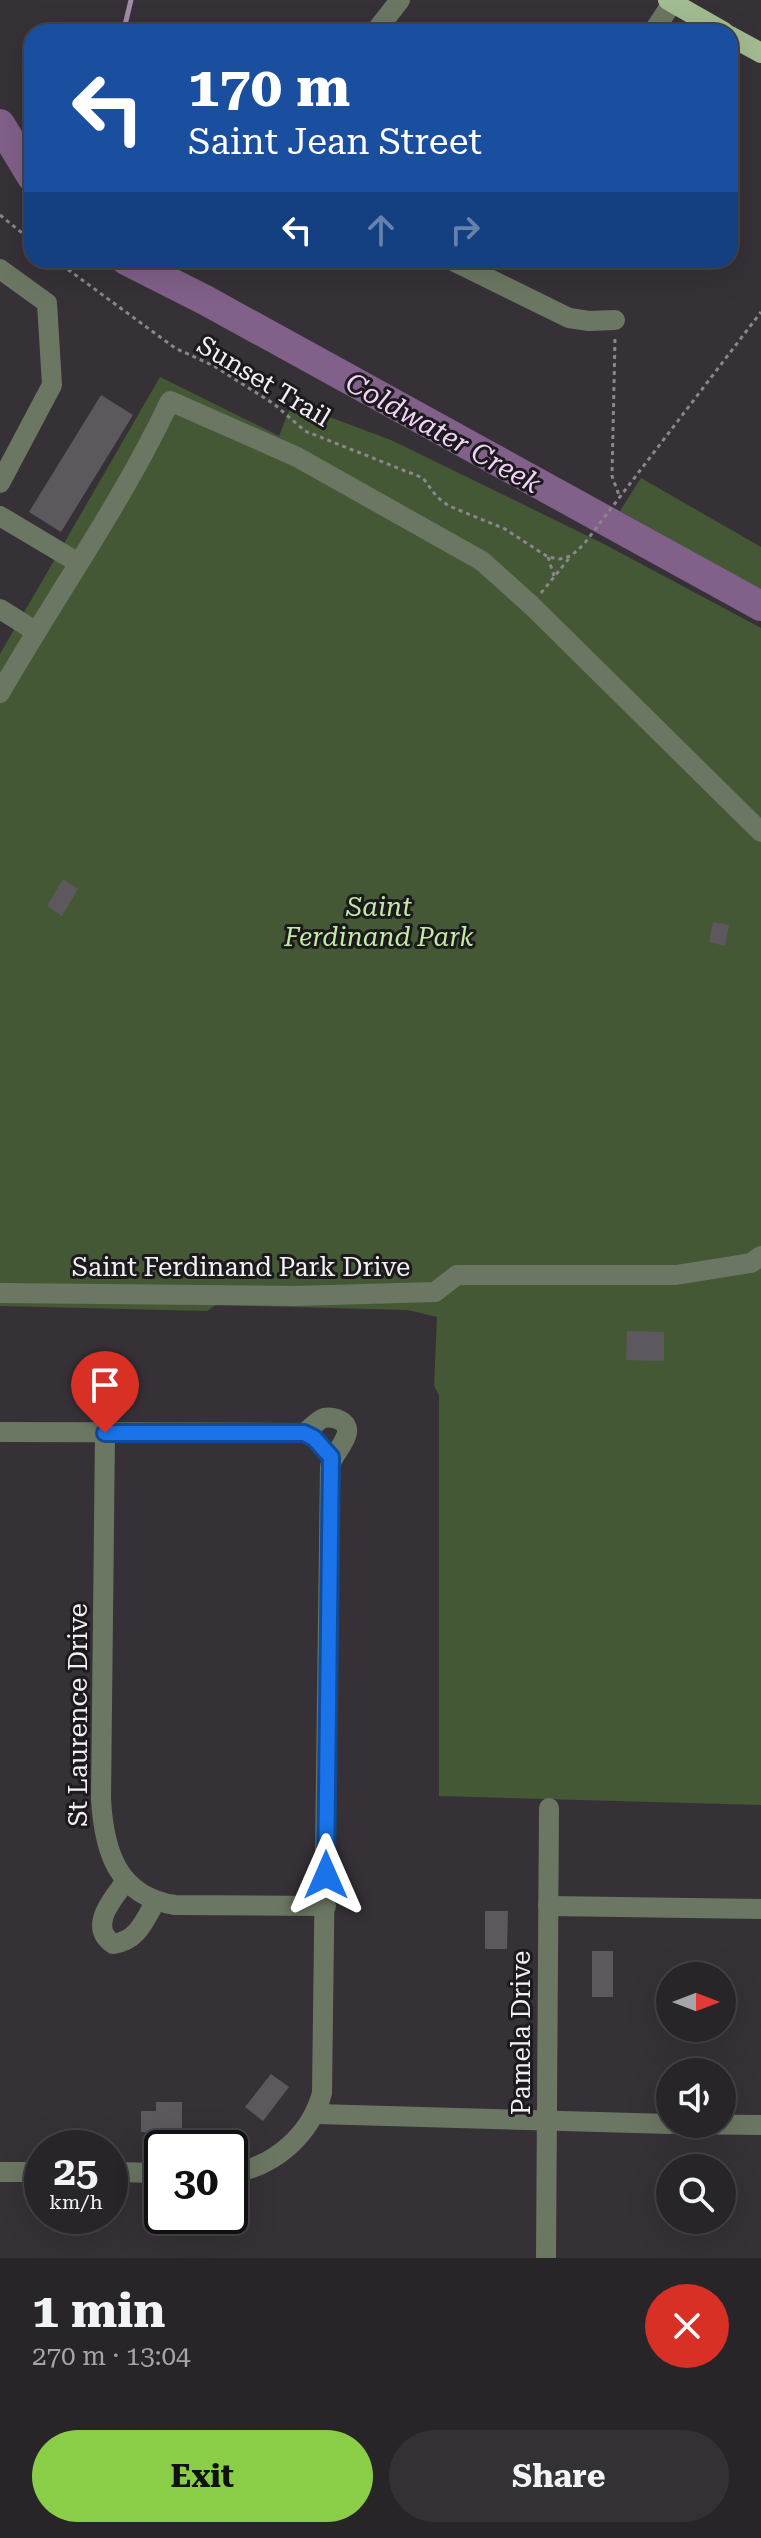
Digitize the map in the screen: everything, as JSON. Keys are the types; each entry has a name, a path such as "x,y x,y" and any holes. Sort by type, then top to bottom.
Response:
{"main road":[{"path":"670,1 710,24"},
{"path":"738,40 761,53"}],"street":[{"path":"381,24 400,0"},
{"path":"657,24 670,1"},
{"path":"485,268 569,318 615,320"},
{"path":"0,269 47,303 52,385 0,483"},
{"path":"0,693 77,562 136,471 170,401 282,450 482,561 531,605 761,832"},
{"path":"0,516 77,562"},
{"path":"0,609 35,631"},
{"name":"Saint Ferdinand Park Drive","path":"0,1293 295,1296 435,1292 457,1275 676,1275 751,1263 761,1256"},
{"path":"304,1433 324,1418 335,1418 343,1423 348,1433 345,1443 331,1457"},
{"path":"0,1432 304,1433 314,1438 331,1457 322,2093 317,2114 283,2151 260,2165 248,2168"},
{"name":"St Laurence Drive","path":"105,1433 102,1831 111,1856 126,1881 155,1902"},
{"name":"Pamela Drive","path":"546,2258 549,1808"},
{"path":"126,1881 104,1913 101,1927 104,1937 113,1944 126,1942 135,1936 155,1902 175,1905 326,1906"},
{"path":"548,1906 761,1909"},
{"path":"317,2114 656,2124"},
{"path":"736,2125 761,2125"},
{"path":"0,2172 24,2172"}],"path":[{"path":"0,215 24,234"},
{"name":"Sunset Trail","path":"66,268 175,348 214,366 274,404 305,431 423,478 437,497 449,506 505,529 548,557"},
{"path":"531,605 617,503 761,312"},
{"path":"615,320 612,476 620,498"},
{"path":"554,577 548,557 560,559 571,556"}],"green space":[{"name":"Saint Ferdinand Park","path":"160,377 279,436 292,403 391,440 602,543 761,628 761,1805 439,1796 439,1395 434,1386 437,1317 408,1310 216,1305 207,1311 0,1306 0,654"},
{"path":"641,478 761,547 761,590 620,511"}],"building":[{"path":"101,395 133,415 61,532 29,512"},
{"path":"63,879 78,889 62,916 47,906"},
{"path":"713,922 729,925 725,946 709,942"},
{"path":"627,1331 664,1332 664,1361 626,1360"},
{"path":"485,1911 508,1911 507,1949 485,1949"},
{"path":"592,1951 613,1951 613,1997 592,1997"},
{"path":"271,2074 289,2087 263,2121 245,2107"},
{"path":"156,2102 182,2102 182,2130 141,2132 141,2111 156,2111"}],"waterway":[{"path":"125,24 131,0"},
{"name":"Coldwater Creek","path":"0,124 24,164"},
{"name":"Coldwater Creek","path":"142,268 761,606"}],"route":[{"path":"105,1433 304,1433 314,1438 331,1457 326,1875"}]}
